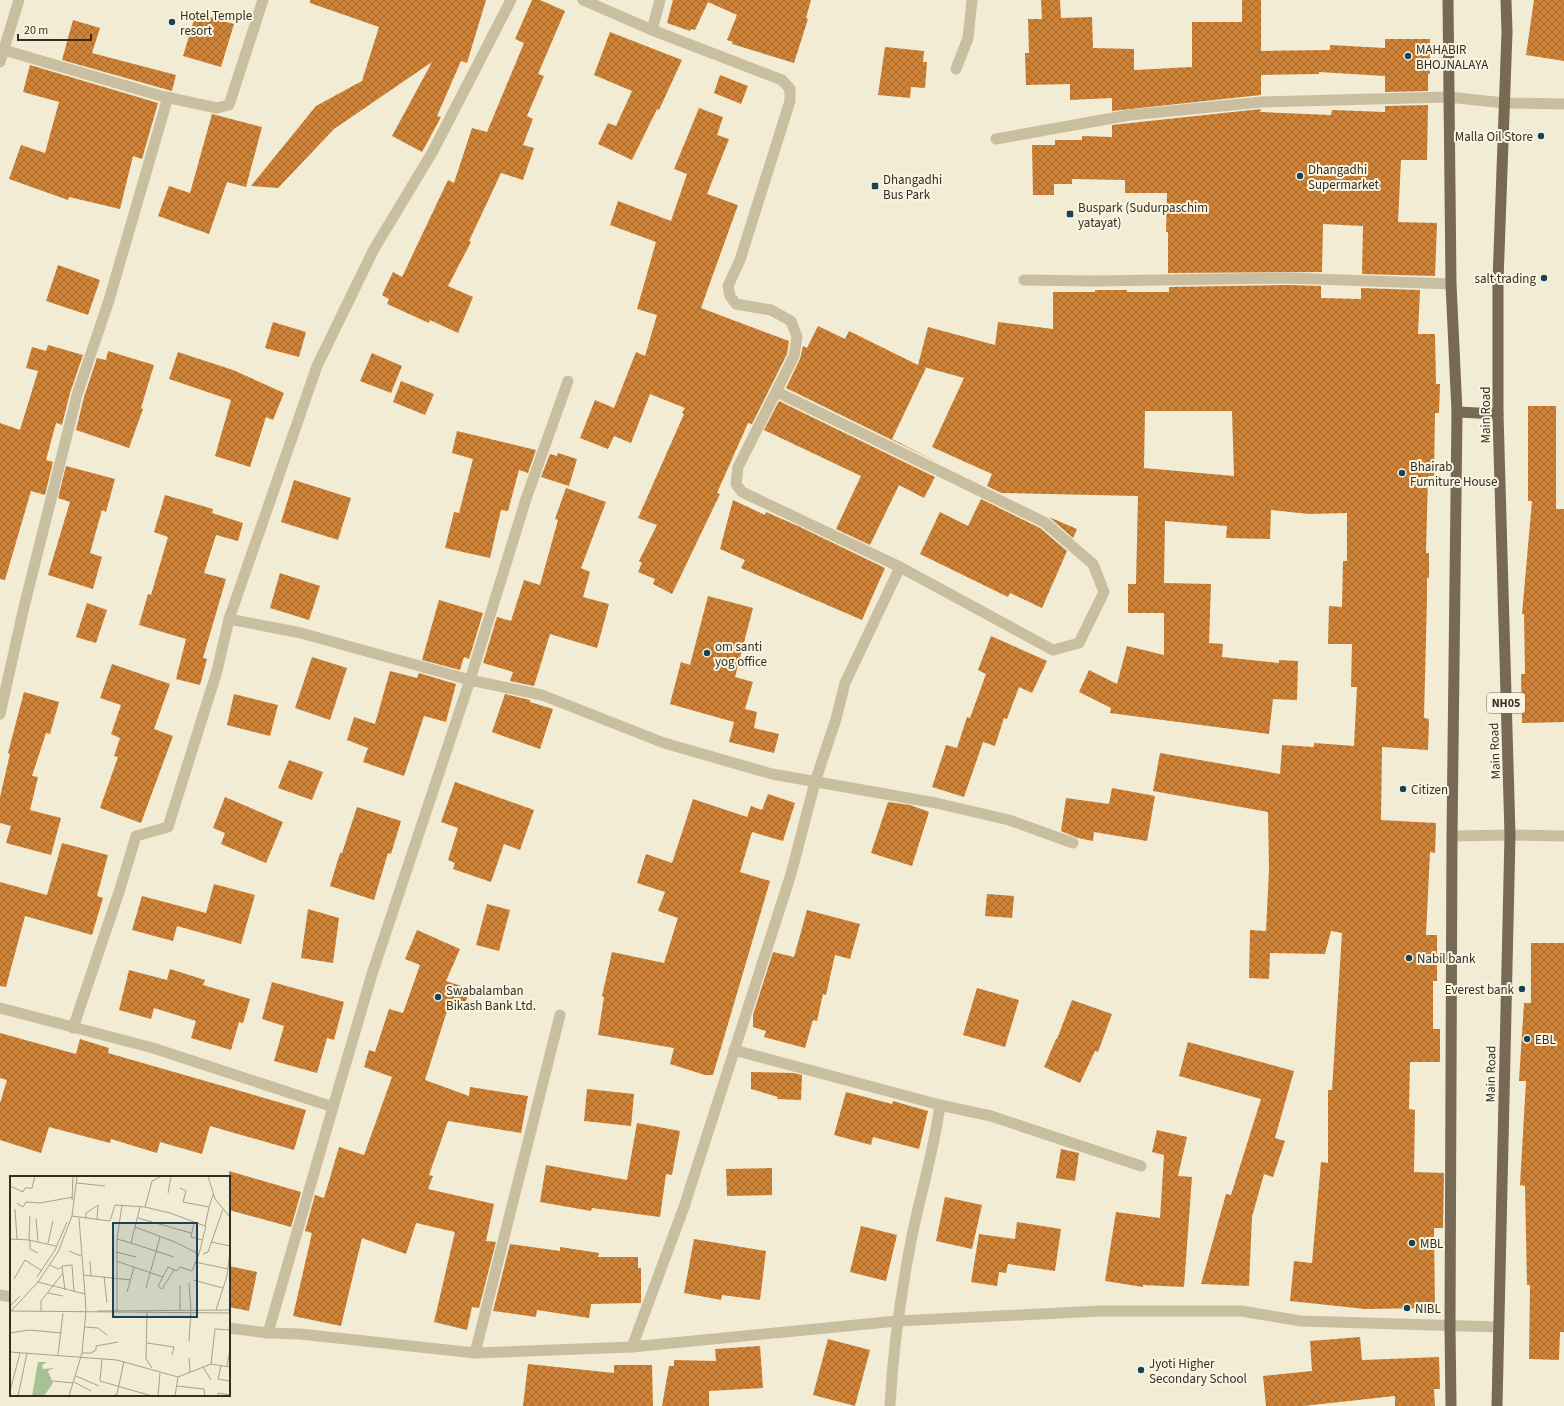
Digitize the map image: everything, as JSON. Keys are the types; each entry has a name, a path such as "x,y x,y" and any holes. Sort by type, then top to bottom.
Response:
{"main road":[{"path":"1448,0 1451,284 1457,412 1452,836 1451,1406"},
{"name":"Main Road","path":"1497,1406 1510,835 1498,414 1498,281 1505,103 1507,32 1506,0"},
{"path":"1457,412 1498,414"}],"street":[{"path":"0,62 19,0"},
{"path":"4,50 168,97 216,108 230,105 263,0"},
{"path":"73,1028 119,892 136,836 168,827 217,671 230,619 317,366 374,248 433,151 511,0"},
{"path":"583,0 652,30 782,80 790,89 790,101 742,252 728,286 730,296 736,304 771,310 792,321 797,337 794,356 738,467 736,484 742,492 900,567 1053,650 1079,643 1104,592 1093,564 1044,522 776,392"},
{"path":"652,30 660,0"},
{"path":"956,69 968,38 972,0"},
{"path":"0,714 24,607 77,395 109,300 168,97"},
{"path":"996,139 1130,115 1262,102 1448,97 1505,103 1564,104"},
{"path":"1024,280 1094,281 1288,278 1451,284"},
{"path":"268,1333 372,974 470,680 526,499 568,381"},
{"path":"632,1347 684,1207 791,874 815,782 836,719 845,683 900,567"},
{"path":"230,619 301,633 470,680 542,695 664,743 772,774 936,803 1008,820 1073,843"},
{"path":"1452,836 1564,836"},
{"path":"0,1008 153,1048 333,1107"},
{"path":"475,1353 560,1015"},
{"path":"734,1050 940,1105 991,1116 1141,1166"},
{"path":"890,1406 897,1321 912,1236 934,1144 940,1105"},
{"path":"0,1295 10,1297"},
{"path":"230,1328 268,1333 300,1334 475,1353 632,1347 897,1321 1100,1310 1241,1310 1301,1320 1498,1327"}],"building":[{"path":"310,0 486,0 467,63 461,61 437,116 441,117 422,152 392,136 432,62 334,129 278,188 251,186 316,106 362,81 379,27 310,3"},
{"path":"532,0 540,0 565,11 538,74 544,76 527,116 533,119 523,145 534,148 523,180 501,173 469,241 471,242 448,286 473,297 458,333 430,320 429,323 387,304 389,299 382,295 393,272 402,277 448,180 454,183 472,128 487,132 524,43 515,39"},
{"path":"673,0 811,0 806,18 808,19 794,63 732,44 733,42 727,40 737,15 708,2 695,30 691,29 690,31 667,23"},
{"path":"1041,0 1060,0 1061,18 1092,17 1093,48 1134,49 1134,70 1192,67 1192,22 1242,22 1242,0 1261,0 1261,51 1330,50 1330,45 1385,48 1385,39 1430,39 1430,74 1428,74 1428,91 1385,92 1385,76 1319,72 1319,74 1261,75 1261,95 1112,111 1112,98 1070,100 1070,84 1026,85 1025,53 1029,53 1028,19 1042,19"},
{"path":"1534,0 1564,0 1564,61 1526,55"},
{"path":"196,13 234,24 221,67 183,56"},
{"path":"73,20 100,28 92,53 176,75 172,91 62,60"},
{"path":"610,32 682,60 659,110 657,109 632,160 598,144 608,123 616,126 632,91 594,75"},
{"path":"885,47 924,51 923,62 927,62 925,88 911,87 910,98 878,95"},
{"path":"30,65 158,103 142,159 133,156 120,209 69,197 68,200 9,179 21,145 45,153 59,102 23,92"},
{"path":"720,75 748,86 741,104 714,93"},
{"path":"1428,105 1427,160 1401,160 1398,222 1437,223 1435,276 1362,274 1363,226 1323,224 1322,272 1168,273 1168,232 1166,232 1167,193 1125,193 1125,180 1072,179 1072,184 1054,184 1054,195 1033,195 1032,145 1055,145 1055,140 1082,140 1082,136 1112,137 1112,125 1261,109 1260,112 1331,115 1332,110 1385,112 1385,106"},
{"path":"699,108 723,117 717,135 729,139 707,194 738,205 701,308 789,341 787,354 752,424 748,423 717,493 720,494 672,594 653,584 655,579 638,572 642,563 639,561 657,525 638,518 684,414 682,413 685,408 650,394 631,443 614,436 608,449 580,438 595,400 614,408 636,352 645,356 657,315 637,309 656,242 610,225 618,201 671,221 687,174 674,169"},
{"path":"212,114 262,127 246,187 227,182 209,234 158,216 169,186 190,193"},
{"path":"58,265 100,280 88,315 46,301"},
{"path":"1288,285 1321,286 1321,298 1361,299 1361,288 1420,290 1418,334 1435,334 1436,384 1440,384 1439,413 1435,413 1434,476 1428,476 1426,553 1429,553 1429,578 1427,578 1424,718 1429,719 1428,750 1382,747 1381,820 1436,823 1435,853 1430,852 1426,935 1437,935 1437,981 1433,981 1433,1029 1440,1029 1440,1062 1410,1062 1409,1109 1415,1110 1414,1172 1444,1173 1443,1228 1434,1228 1435,1308 1365,1309 1290,1301 1294,1261 1312,1263 1321,1162 1328,1163 1328,1090 1332,1090 1342,933 1331,931 1325,954 1270,953 1269,979 1249,978 1250,930 1266,931 1269,869 1268,812 1153,791 1160,753 1280,774 1282,745 1314,747 1314,743 1354,746 1357,687 1351,687 1352,644 1328,644 1329,606 1342,607 1343,561 1347,561 1347,513 1309,514 1271,510 1270,539 1226,538 1227,526 1165,521 1164,583 1211,584 1209,643 1223,644 1222,657 1279,663 1279,660 1298,661 1297,700 1273,699 1269,734 1110,713 1111,708 1079,692 1089,670 1117,684 1127,646 1164,655 1164,613 1128,613 1128,584 1136,584 1138,496 1001,493 987,486 992,474 932,447 964,378 924,367 926,368 892,439 941,464 786,388 800,359 803,346 807,348 818,326 845,339 849,331 918,365 928,327 995,345 998,322 1053,329 1053,292 1127,290 1127,292 1169,292 1169,287","holes":["1145,411 1232,411 1234,476 1144,468"]},
{"path":"273,322 306,332 299,357 265,348"},
{"path":"48,345 83,355 70,393 62,425 56,423 46,460 53,462 45,495 31,491 5,580 0,579 0,423 20,430 38,371 26,368 32,347 46,351"},
{"path":"108,351 154,365 141,408 143,409 129,448 76,430 84,397 97,358 106,360"},
{"path":"178,352 233,370 284,393 273,420 266,417 250,467 215,456 231,400 169,379"},
{"path":"372,353 402,366 391,393 360,381"},
{"path":"401,381 434,394 425,415 393,402"},
{"path":"779,401 935,477 924,498 899,485 870,545 836,529 861,476 764,430"},
{"path":"1528,406 1556,406 1556,509 1564,509 1564,722 1522,723 1521,674 1525,674 1524,614 1522,614 1532,501 1528,501"},
{"path":"457,431 536,450 528,473 519,470 508,511 501,510 490,558 445,548 454,512 459,513 473,459 452,453"},
{"path":"558,453 577,459 569,486 541,477 550,454 557,456"},
{"path":"66,466 115,479 106,512 102,510 90,553 102,557 93,589 48,575 70,502 58,498"},
{"path":"294,480 351,498 338,540 281,522"},
{"path":"566,488 606,502 581,568 590,572 583,597 609,604 597,648 550,634 534,686 510,681 513,672 483,663 497,617 511,621 524,580 540,585 558,520 555,519"},
{"path":"165,495 213,509 212,513 243,523 238,541 216,535 204,573 226,579 203,658 207,659 200,685 176,679 186,639 139,625 148,594 151,595 168,537 154,532"},
{"path":"981,499 1040,528 1067,551 1042,608 1010,593 1008,597 920,554 940,512 968,526"},
{"path":"733,500 765,515 766,512 798,526 885,568 862,620 741,568 745,560 720,549"},
{"path":"1049,517 1077,529 1073,538"},
{"path":"280,573 320,586 309,620 270,608"},
{"path":"708,596 753,608 735,677 753,682 745,709 757,712 754,728 779,734 774,753 729,742 734,722 670,704 681,662 690,665"},
{"path":"439,600 483,613 469,659 464,657 460,670 422,660"},
{"path":"87,603 107,610 96,643 76,637"},
{"path":"991,636 1047,661 1032,693 1019,687 1007,719 1004,718 995,746 983,742 964,797 932,787 946,745 957,748 967,717 970,718 986,674 978,670"},
{"path":"312,657 347,668 330,720 295,708"},
{"path":"112,664 170,684 154,729 173,736 141,823 100,808 118,757 114,756 120,738 111,734 121,705 100,698"},
{"path":"390,671 417,678 419,673 456,684 446,722 424,716 404,776 363,762 368,748 347,740 354,717 375,724"},
{"path":"24,692 59,702 50,734 46,733 32,776 38,777 30,810 61,818 51,855 6,843 11,826 0,823 0,797 10,754 8,753"},
{"path":"234,694 278,705 270,736 227,725"},
{"path":"505,694 530,700 530,702 553,709 540,749 492,732"},
{"path":"289,760 323,772 312,800 278,788"},
{"path":"455,782 534,810 520,850 504,844 491,882 453,869 455,863 448,860 458,828 441,822"},
{"path":"1112,788 1155,796 1147,841 1094,832 1093,841 1078,838 1061,831 1066,798 1109,804"},
{"path":"768,794 795,803 783,841 752,832 740,872 770,881 713,1075 705,1075 670,1064 674,1048 598,1035 604,997 602,996 612,952 664,963 678,918 658,911 665,892 637,883 646,854 672,863 693,799 747,817 751,806 762,810"},
{"path":"225,797 283,822 266,863 221,844 225,833 213,828"},
{"path":"888,802 910,805 929,812 912,866 871,853"},
{"path":"357,807 401,821 391,854 388,853 374,900 330,886 340,853 342,853"},
{"path":"62,843 108,855 97,896 103,898 92,935 25,916 6,987 0,986 0,882 47,895"},
{"path":"214,884 255,895 241,944 177,926 173,941 132,930 142,896 206,913"},
{"path":"987,894 1014,896 1012,918 985,916"},
{"path":"487,904 510,910 499,951 476,945"},
{"path":"308,909 339,918 333,963 301,958"},
{"path":"807,910 860,924 850,959 835,955 826,995 823,994 817,1021 813,1020 805,1048 764,1037 766,1031 753,1027 753,1015 773,952 794,957"},
{"path":"417,930 460,949 446,981 470,989 462,1012 448,1008 425,1080 469,1096 470,1087 528,1096 521,1133 448,1121 429,1175 433,1176 428,1189 494,1204 486,1241 496,1242 479,1308 472,1307 467,1330 434,1322 455,1232 416,1223 406,1254 362,1238 341,1326 293,1316 312,1233 305,1231 315,1195 324,1198 339,1147 364,1155 392,1077 364,1067 369,1050 375,1052 389,1009 403,1013 420,965 405,959"},
{"path":"1531,943 1564,943 1564,1332 1560,1332 1559,1360 1529,1359 1530,1285 1527,1285 1525,1186 1520,1185 1526,1081 1519,1081 1524,1003 1531,1003"},
{"path":"170,969 205,980 203,985 250,999 243,1023 239,1022 231,1050 191,1038 196,1021 154,1008 151,1019 119,1010 129,970 167,980"},
{"path":"272,982 344,1002 334,1040 327,1038 317,1073 274,1061 284,1026 262,1019"},
{"path":"977,988 1019,1000 1005,1047 963,1035"},
{"path":"1072,1000 1112,1014 1098,1052 1095,1051 1080,1083 1044,1067"},
{"path":"0,1033 76,1054 80,1039 109,1048 108,1053 306,1110 294,1150 210,1126 202,1154 160,1142 157,1153 111,1139 110,1143 49,1127 41,1153 0,1140 0,1103 7,1080 0,1078"},
{"path":"1188,1042 1294,1071 1275,1138 1285,1141 1273,1177 1264,1174 1252,1217 1249,1286 1201,1284 1226,1194 1231,1195 1261,1099 1179,1076"},
{"path":"751,1072 793,1073 802,1075 801,1100 777,1099 778,1097 751,1089"},
{"path":"587,1089 634,1094 631,1126 584,1121"},
{"path":"846,1092 892,1104 893,1101 928,1111 919,1149 873,1137 871,1145 834,1135"},
{"path":"637,1123 680,1131 672,1175 666,1174 660,1217 592,1208 591,1211 540,1202 546,1165 627,1180"},
{"path":"1157,1130 1187,1137 1178,1176 1192,1177 1184,1287 1143,1285 1143,1287 1105,1281 1116,1212 1160,1218 1164,1155 1152,1152"},
{"path":"1061,1149 1079,1153 1075,1181 1056,1178"},
{"path":"772,1168 772,1195 727,1196 726,1169"},
{"path":"229,1171 301,1192 291,1227 230,1210"},
{"path":"945,1197 982,1205 972,1249 936,1241"},
{"path":"1017,1222 1061,1229 1055,1271 1008,1264 1006,1273 999,1272 997,1286 971,1282 979,1234 1015,1239"},
{"path":"861,1226 897,1235 886,1281 850,1272"},
{"path":"694,1239 766,1251 760,1300 722,1295 721,1300 684,1293"},
{"path":"510,1244 560,1251 560,1247 599,1253 598,1257 638,1257 638,1268 641,1268 641,1303 591,1304 589,1318 537,1310 536,1317 493,1311"},
{"path":"230,1266 257,1272 249,1311 230,1307"},
{"path":"1360,1337 1362,1360 1439,1357 1440,1389 1434,1389 1435,1406 1395,1406 1395,1396 1303,1406 1266,1406 1263,1376 1312,1371 1310,1341"},
{"path":"828,1339 870,1350 855,1406 813,1395"},
{"path":"760,1346 763,1388 709,1391 709,1406 662,1406 669,1366 674,1366 674,1360 716,1361 715,1349"},
{"path":"528,1364 614,1373 614,1365 652,1365 653,1406 523,1406"}],"place":[{"name":"Hotel Temple resort","path":"172,22"},
{"name":"MAHABIR BHOJNALAYA","path":"1408,56"},
{"name":"Malla Oil Store","path":"1541,136"},
{"name":"Dhangadhi Supermarket","path":"1300,176"},
{"name":"Dhangadhi Bus Park","path":"875,186"},
{"name":"Buspark (Sudurpaschim yatayat)","path":"1070,214"},
{"name":"salt trading","path":"1544,278"},
{"name":"Bhairab Furniture House","path":"1402,473"},
{"name":"om santi yog office","path":"707,653"},
{"name":"Citizen","path":"1403,789"},
{"name":"Nabil bank","path":"1409,958"},
{"name":"Everest bank","path":"1522,989"},
{"name":"Swabalamban Bikash Bank Ltd.","path":"438,997"},
{"name":"EBL","path":"1527,1039"},
{"name":"MBL","path":"1412,1243"},
{"name":"NIBL","path":"1407,1308"},
{"name":"Jyoti Higher Secondary School","path":"1141,1370"}]}
